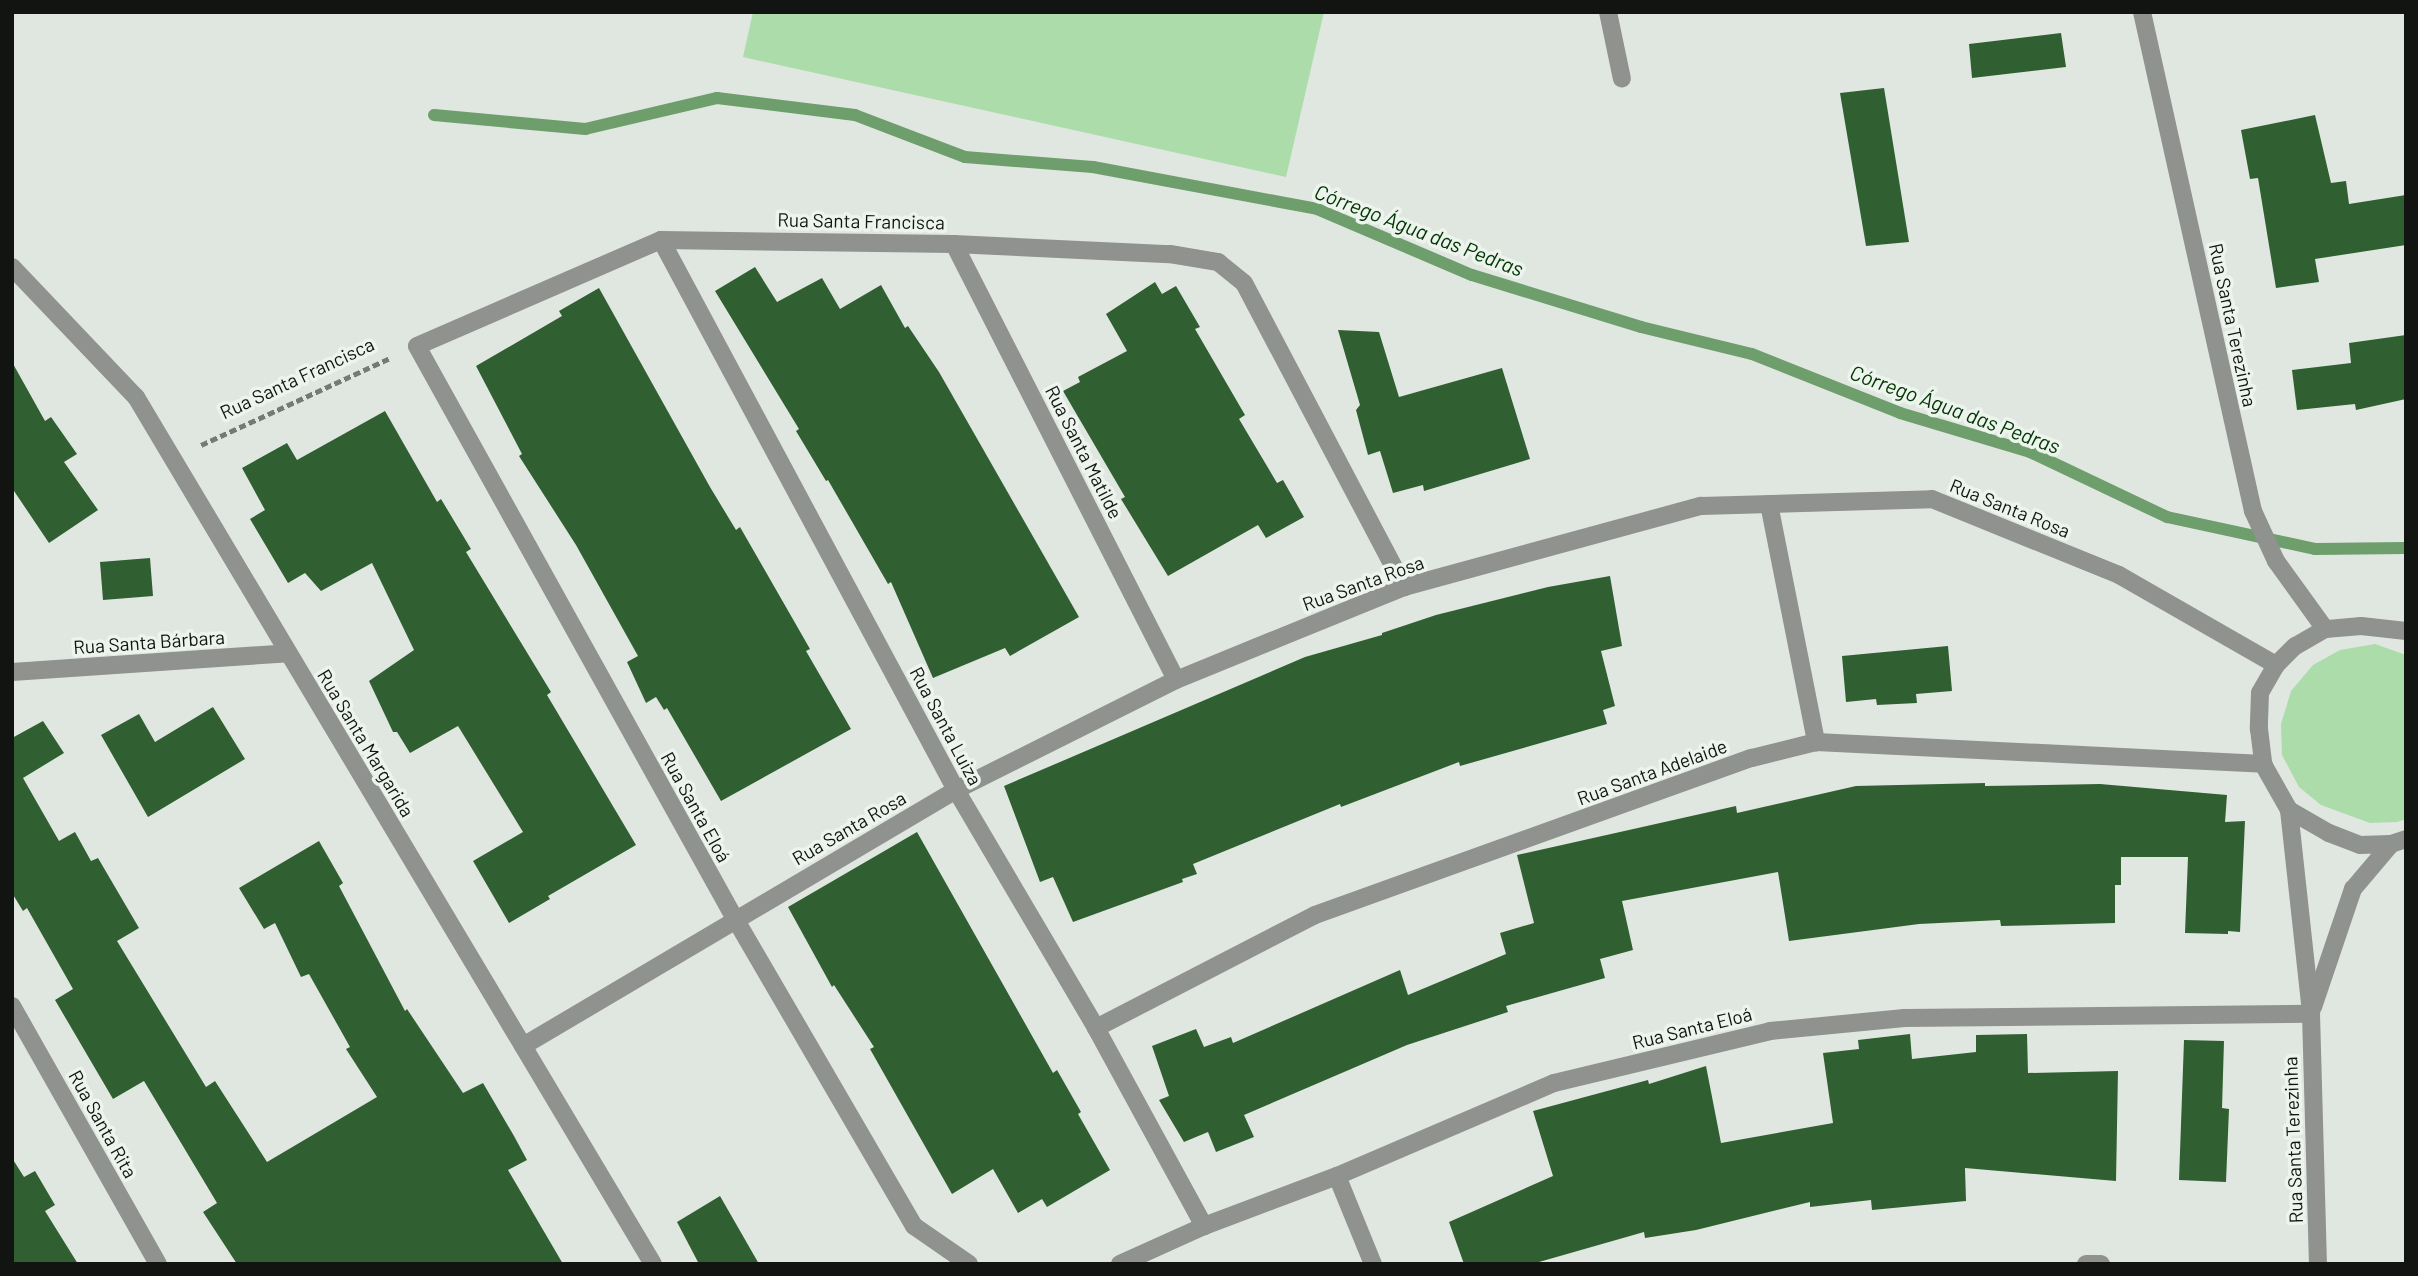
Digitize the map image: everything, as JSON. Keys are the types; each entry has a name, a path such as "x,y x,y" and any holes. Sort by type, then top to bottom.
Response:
{"street":[{"path":"1608,12 1622,79"},
{"name":"Rua Santa Terezinha","path":"2142,12 2253,512 2276,561 2325,629"},
{"name":"Rua Santa Francisca","path":"417,346 662,240 954,244 1170,254 1218,262 1244,283 1404,587"},
{"name":"Rua Santa Luiza","path":"662,240 956,790 1096,1028 1204,1226"},
{"name":"Rua Santa Matilde","path":"954,244 1176,680"},
{"name":"Rua Santa Margarida","path":"12,267 136,397 653,1264"},
{"name":"Rua Santa Eloá","path":"417,346 735,919 914,1226 969,1264"},
{"name":"Rua Santa Rosa","path":"523,1046 956,790 1176,680 1404,587 1701,506 1933,499 2119,575 2276,665"},
{"path":"1769,503 1816,743"},
{"path":"2398,841 2360,845 2329,834 2289,810 2263,764 2260,693 2276,665 2295,646 2325,629 2361,625 2406,631"},
{"name":"Rua Santa Bárbara","path":"12,672 288,653"},
{"name":"Rua Santa Adelaide","path":"1096,1028 1315,915 1752,758 1816,743 2263,764"},
{"name":"Rua Santa Terezinha","path":"2289,810 2311,1014 2318,1264"},
{"name":"Rua Santa Terezinha","path":"2311,1014 2353,889 2398,841"},
{"name":"Rua Santa Rita","path":"12,1006 158,1264"},
{"name":"Rua Santa Eloá","path":"1121,1264 1204,1226 1337,1176 1554,1083 1770,1031 1904,1018 2311,1014"},
{"path":"1337,1176 1373,1264"},
{"path":"2086,1264 2101,1264"}],"path":[{"name":"Rua Santa Francisca","path":"172,458 417,346"}],"green space":[{"path":"753,12 1324,12 1286,177 743,57"},
{"path":"2375,644 2406,655 2406,819 2397,822 2370,823 2321,805 2299,787 2282,755 2281,724 2291,691 2313,665 2340,650"}],"building":[{"path":"2061,33 2066,67 1972,78 1969,44"},
{"path":"1884,88 1909,242 1866,246 1840,93"},
{"path":"2315,115 2331,183 2346,181 2349,204 2406,195 2406,245 2315,259 2319,282 2276,288 2258,178 2250,179 2241,130"},
{"path":"755,267 777,302 822,278 840,309 881,285 905,328 908,326 939,372 1079,617 1010,656 1005,648 933,678 891,582 888,584 828,480 826,481 796,431 799,429 715,291"},
{"path":"1155,282 1162,294 1176,286 1200,327 1195,329 1245,415 1239,419 1277,483 1283,480 1304,517 1266,538 1258,525 1168,576 1121,499 1125,497 1063,391 1080,382 1078,377 1127,351 1106,314"},
{"path":"599,288 710,487 736,530 740,527 810,649 806,651 851,729 721,801 667,708 664,710 656,697 646,703 627,662 638,656 576,545 519,456 522,454 476,366 562,316 559,311"},
{"path":"1338,330 1379,332 1399,397 1502,368 1530,459 1424,491 1423,485 1393,493 1380,451 1368,455 1356,410 1360,405"},
{"path":"2406,335 2406,399 2356,410 2355,404 2297,410 2292,370 2351,363 2349,343"},
{"path":"12,362 45,421 51,417 77,454 64,462 98,510 49,543 12,488"},
{"path":"385,411 437,502 441,499 471,549 466,552 551,692 547,695 636,845 548,896 550,899 509,923 473,861 523,832 458,726 410,753 397,732 393,732 369,681 414,650 372,563 321,591 305,573 288,583 250,519 265,510 242,468 287,443 297,460"},
{"path":"150,558 153,596 103,600 100,562"},
{"path":"1610,576 1622,646 1601,651 1615,706 1603,710 1607,724 1460,766 1459,762 1341,807 1340,804 1193,864 1197,874 1182,879 1183,882 1073,922 1053,877 1040,882 1004,786 1305,657 1382,635 1436,615 1548,587"},
{"path":"1948,646 1952,691 1916,694 1917,703 1877,705 1876,699 1846,702 1842,656"},
{"path":"213,707 245,759 148,817 101,735 139,714 155,742"},
{"path":"43,721 64,753 23,778 59,841 75,832 91,861 98,858 139,928 117,941 206,1087 215,1081 267,1162 377,1097 346,1049 350,1047 309,974 301,977 275,923 264,929 239,888 319,841 343,883 339,886 405,1011 407,1009 463,1093 483,1083 514,1136 527,1160 508,1170 563,1264 237,1264 203,1212 217,1203 144,1081 113,1099 55,1000 73,989 27,908 23,911 12,893 12,738"},
{"path":"1985,783 1985,786 2100,784 2227,795 2225,822 2245,821 2240,932 2185,933 2188,857 2121,857 2121,885 2115,885 2115,923 2001,926 2000,920 1919,924 1789,941 1778,872 1622,901 1633,950 1600,959 1605,978 1506,1006 1508,1012 1407,1045 1244,1115 1254,1137 1216,1152 1208,1132 1184,1142 1159,1100 1169,1096 1152,1046 1196,1029 1204,1047 1231,1037 1233,1043 1400,970 1408,995 1506,954 1500,933 1534,923 1517,855 1736,806 1737,813 1856,786"},
{"path":"917,832 1053,1073 1057,1070 1081,1112 1078,1114 1110,1170 1047,1207 1042,1199 1018,1213 993,1169 952,1194 870,1049 874,1047 834,985 832,987 788,907"},
{"path":"1910,1034 1912,1059 1976,1052 1976,1035 2027,1034 2028,1073 2118,1071 2116,1181 1965,1168 1966,1201 1872,1210 1871,1200 1810,1207 1810,1202 1696,1230 1645,1238 1644,1232 1532,1264 1464,1264 1449,1222 1553,1176 1533,1111 1648,1080 1649,1084 1706,1066 1721,1143 1833,1123 1823,1053 1859,1049 1858,1040"},
{"path":"2184,1040 2224,1041 2222,1108 2229,1109 2226,1182 2179,1180"},
{"path":"12,1158 24,1177 35,1171 55,1205 45,1211 78,1264 12,1264"},
{"path":"720,1196 759,1264 699,1264 677,1222"}],"waterway":[{"name":"Córrego Água das Pedras","path":"434,115 585,129 717,98 855,115 965,157 1093,167 1317,209 1472,275 1641,327 1752,354 1900,413 2030,452 2167,517 2315,549 2406,548"}]}
